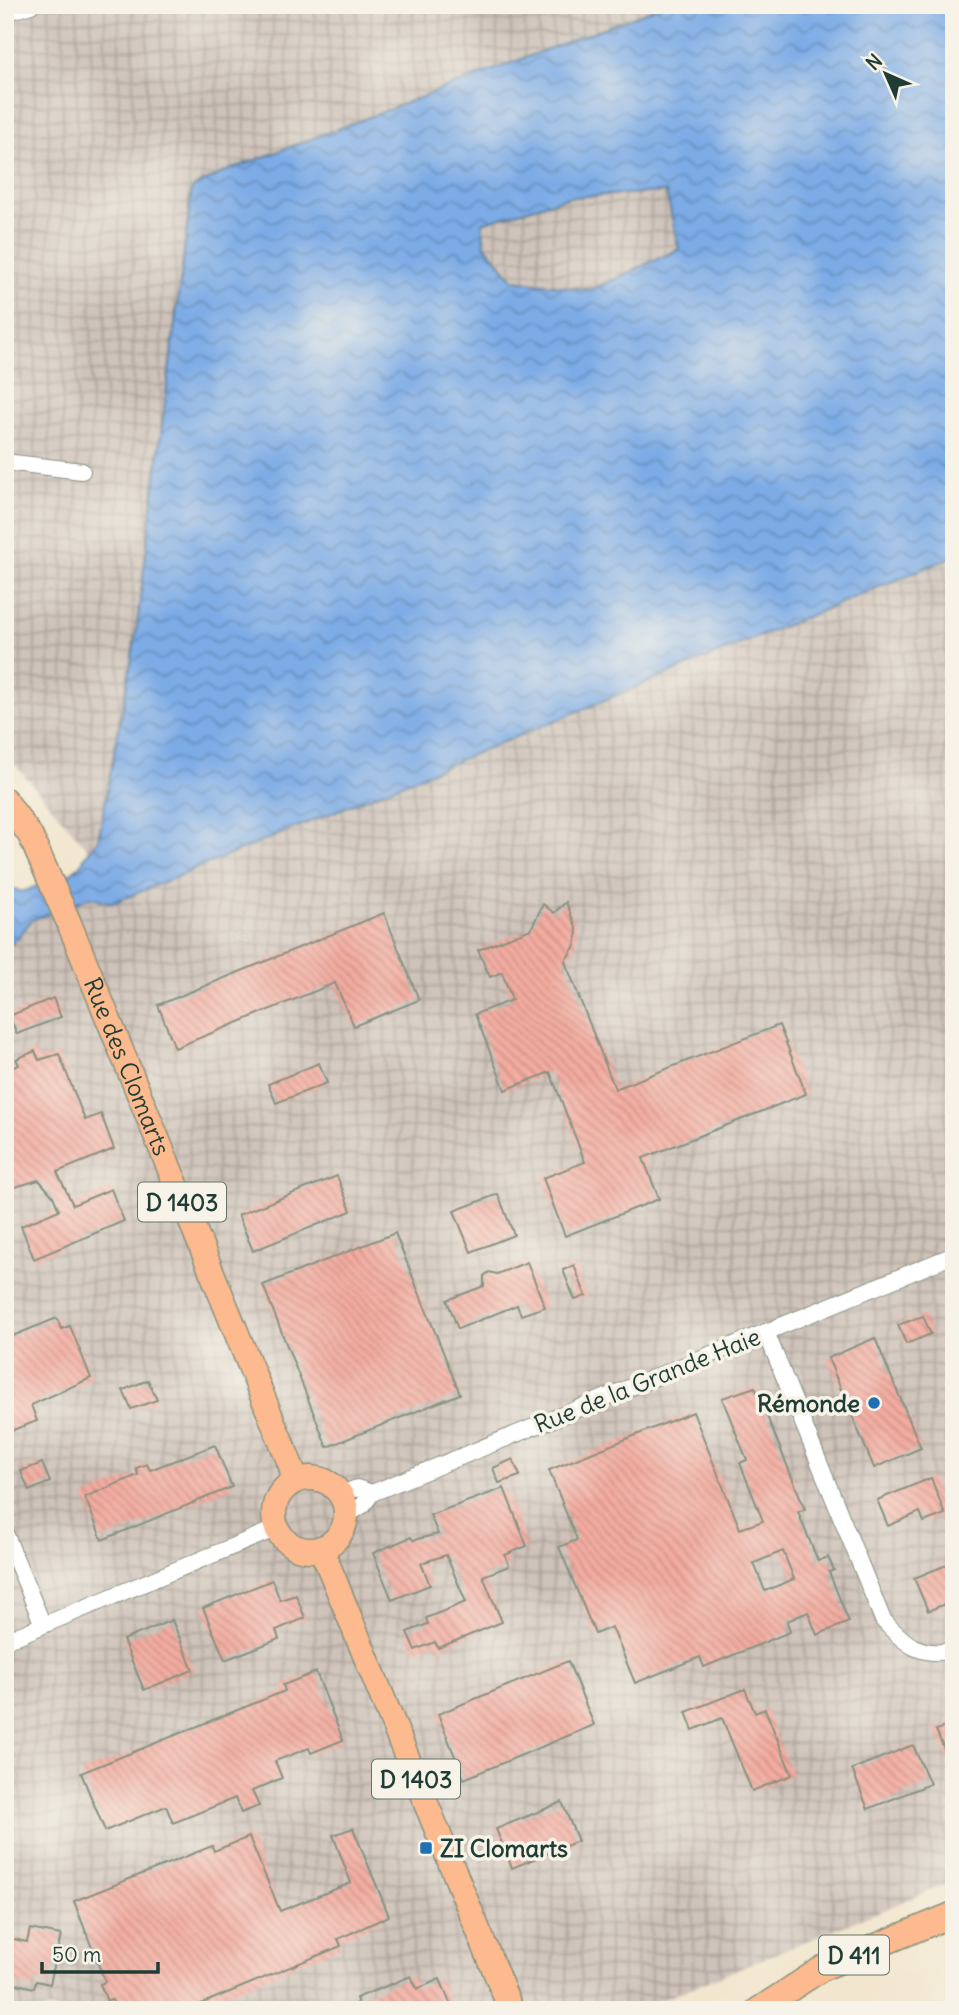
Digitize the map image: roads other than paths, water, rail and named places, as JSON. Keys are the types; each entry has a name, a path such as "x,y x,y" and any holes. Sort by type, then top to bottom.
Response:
{"main road":[{"name":"Rue des Clomarts","path":"5,800 30,835 69,923 291,1466 294,1481"},
{"path":"315,1478 334,1486 344,1505 339,1536 321,1548 311,1550 291,1544 277,1528 274,1518 278,1497 294,1481 315,1478"},
{"name":"D 1403","path":"321,1548 511,2010"},
{"name":"D 411","path":"759,2009 823,1968 954,1914"}],"street":[{"path":"5,13 31,5"},
{"path":"5,462 82,471"},
{"name":"Rue de la Grande Haie","path":"344,1505 363,1505 372,1493 954,1255"},
{"path":"766,1332 883,1620 905,1643 933,1655 954,1650"},
{"path":"5,1641 277,1528"},
{"path":"5,1533 43,1625"}],"water":[{"path":"664,5 954,5 954,556 113,903 91,897 32,920 14,942 5,946 5,885 22,892 69,874 78,867 98,841 135,640 192,188 224,172","holes":["666,192 679,249 591,290 514,280 485,245 482,223 569,197"]}],"place":[{"name":"Rémonde","path":"874,1403"},
{"name":"ZI Clomarts","path":"426,1848"}]}
